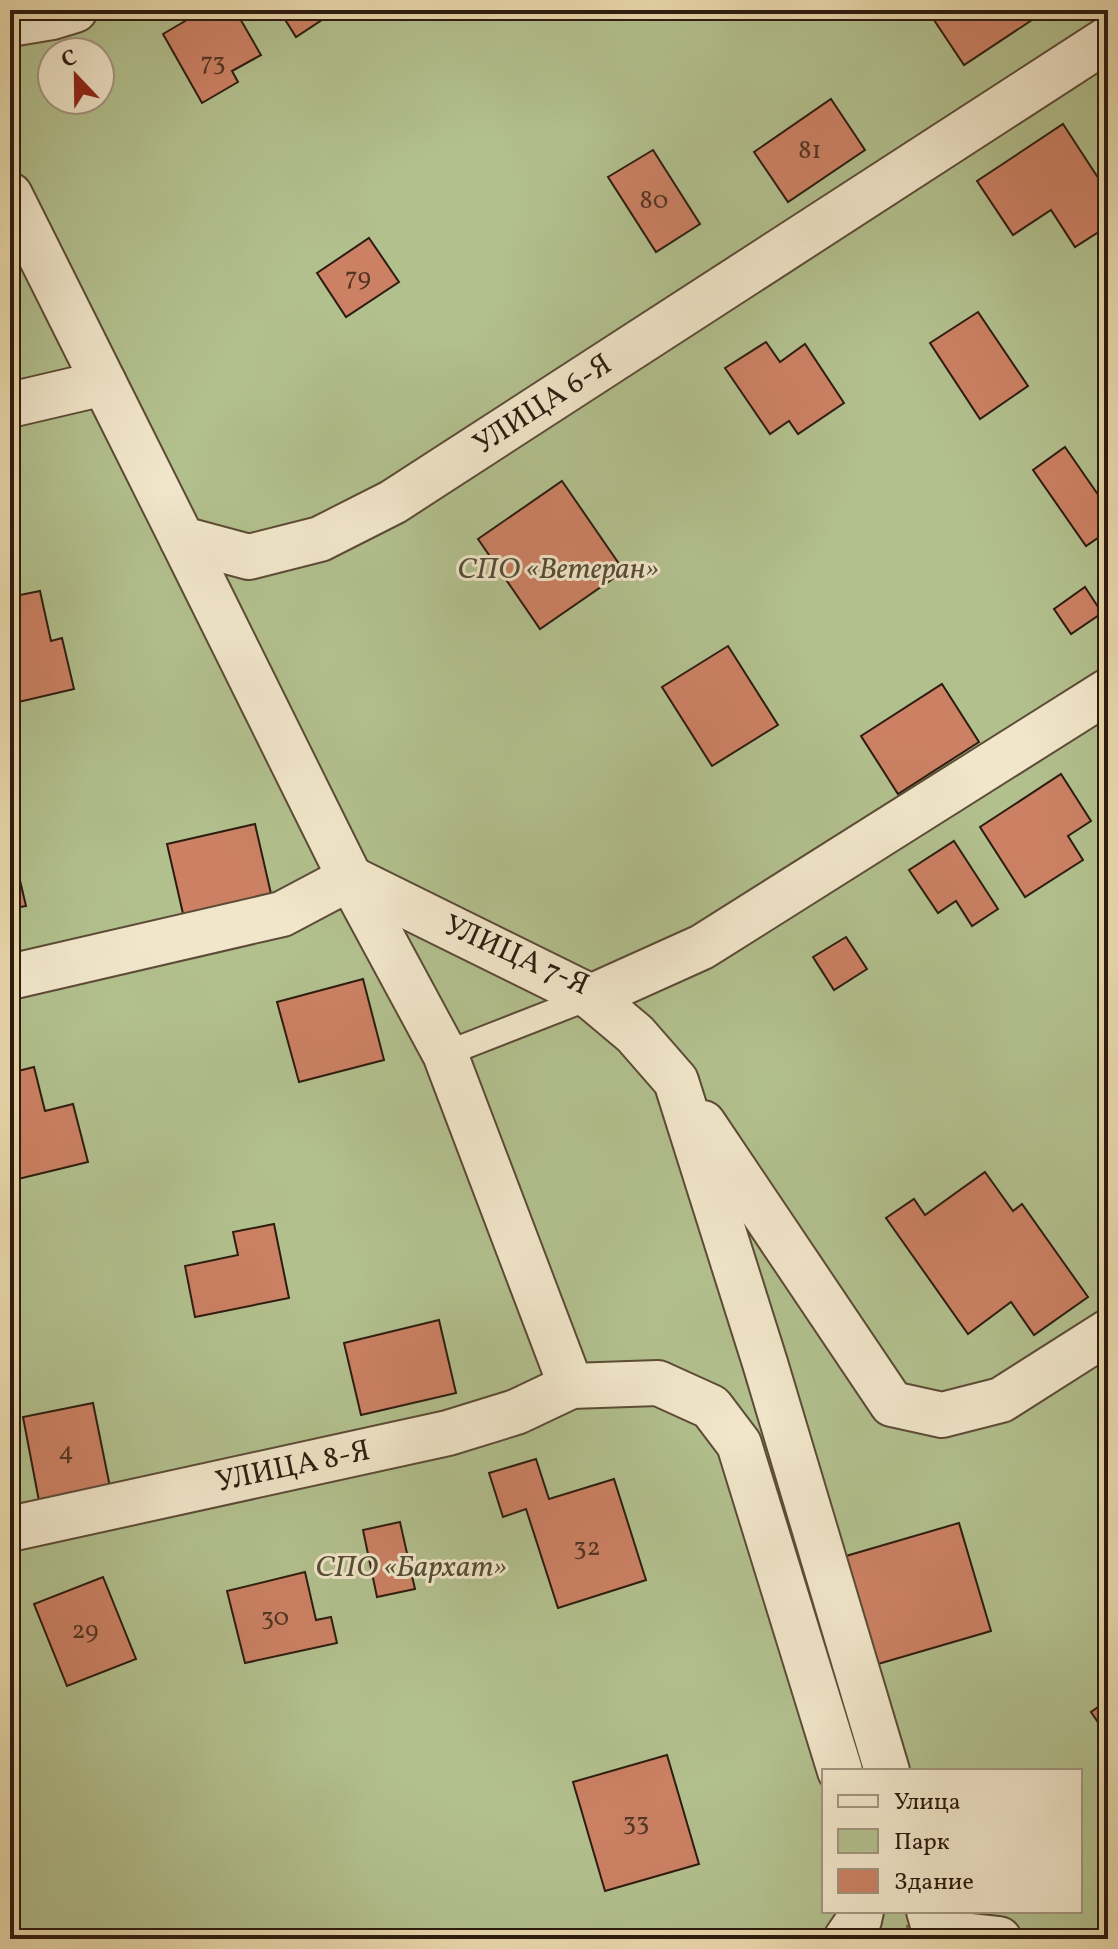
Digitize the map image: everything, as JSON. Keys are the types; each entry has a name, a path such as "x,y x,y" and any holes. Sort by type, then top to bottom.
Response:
{"street":[{"path":"10,24 75,10"},
{"name":"УЛИЦА 6-Я","path":"182,539 249,557 320,539 393,502 1108,39"},
{"path":"10,195 350,878 445,1054 571,1386 658,1383 711,1407 739,1444 839,1769"},
{"path":"10,405 104,383"},
{"name":"УЛИЦА 7-Я","path":"350,878 591,997 702,947 1108,691"},
{"path":"10,977 282,914 350,878"},
{"path":"591,997 635,1034 676,1081 892,1404 942,1415 1001,1400 1108,1332"},
{"path":"676,1081 886,1769"},
{"name":"УЛИЦА 8-Я","path":"10,1529 448,1433 516,1412 571,1386"},
{"path":"932,1922 999,1939"}],"lane":[{"path":"445,1054 591,997"}],"green space":[{"name":"СПО «Ветеран»","path":"10,10 1108,10 1108,1939 936,1939 935,1932 907,1926 909,1939 10,1939"}],"building":[{"path":"204,10 235,10 261,55 232,71 238,82 202,103 163,34"},
{"path":"279,10 337,10 296,37"},
{"path":"935,10 1026,10 1032,20 964,65 930,14"},
{"path":"831,99 865,150 788,202 754,152"},
{"path":"1063,124 1108,193 1108,226 1075,247 1051,210 1013,235 977,181"},
{"path":"653,150 700,224 656,252 608,177"},
{"path":"369,238 399,282 346,317 317,273"},
{"path":"978,312 1028,386 980,419 930,343"},
{"path":"766,342 780,362 805,344 844,403 798,434 789,421 770,434 725,368"},
{"path":"1065,447 1108,509 1108,531 1086,546 1033,470"},
{"path":"562,481 624,571 540,629 478,539"},
{"path":"1085,587 1102,613 1071,634 1054,609"},
{"path":"40,591 51,641 62,638 74,689 10,704 10,597"},
{"path":"728,646 778,725 712,766 662,687"},
{"path":"942,684 979,742 898,794 861,736"},
{"path":"1061,774 1091,821 1068,836 1083,860 1025,897 980,827"},
{"path":"255,824 272,898 184,918 167,844"},
{"path":"10,838 26,906 10,909"},
{"path":"954,841 998,909 972,926 956,901 938,913 909,870"},
{"path":"10,909 16,936 10,938"},
{"path":"846,937 867,969 834,990 813,957"},
{"path":"363,979 384,1060 299,1082 277,1002"},
{"path":"34,1067 45,1111 73,1104 88,1162 10,1181 10,1073"},
{"path":"985,1172 1013,1211 1022,1204 1088,1297 1034,1335 1011,1302 968,1334 886,1218 914,1199 925,1215"},
{"path":"274,1224 289,1298 195,1317 185,1266 238,1255 233,1232"},
{"path":"439,1320 456,1393 361,1415 344,1343"},
{"path":"93,1403 110,1487 39,1501 23,1417"},
{"path":"536,1459 549,1499 614,1479 646,1580 558,1608 526,1509 503,1517 489,1473"},
{"path":"400,1522 415,1589 377,1597 363,1530"},
{"path":"959,1523 991,1631 878,1664 846,1556"},
{"path":"305,1572 316,1620 331,1617 337,1643 245,1663 227,1591"},
{"path":"103,1577 136,1659 67,1686 34,1604"},
{"path":"1108,1700 1108,1737 1091,1712"},
{"path":"667,1755 699,1864 605,1891 573,1782"}],"park label":[{"name":"СПО «Бархат»","path":"411,1568"}]}
